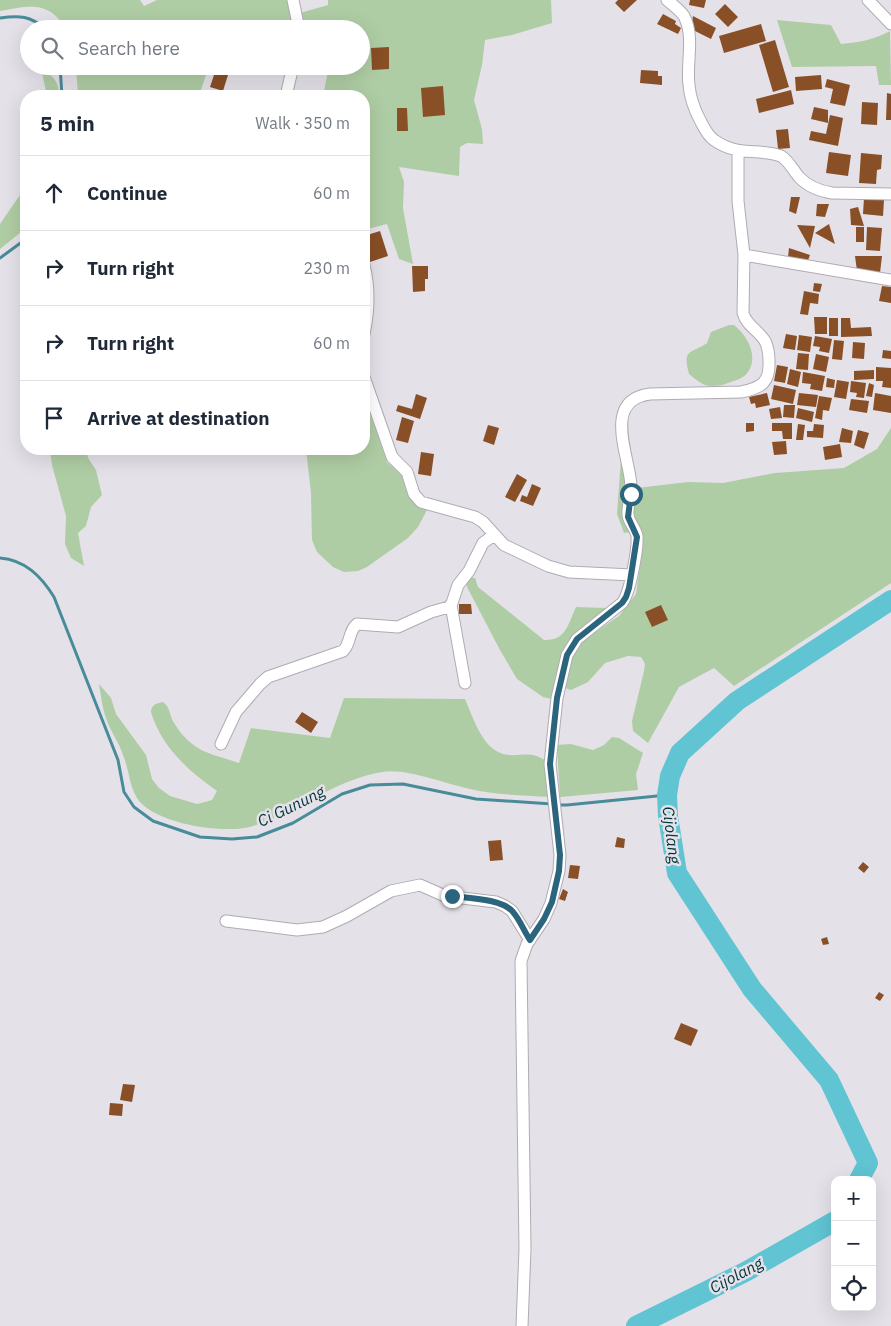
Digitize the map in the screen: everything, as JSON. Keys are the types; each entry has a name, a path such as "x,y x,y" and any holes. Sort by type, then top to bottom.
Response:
{"street":[{"path":"293,0 297,20"},
{"path":"667,0 684,16 687,28 688,85 699,118 714,141 738,151 781,156 786,159 800,179 824,191 832,193 891,194"},
{"path":"868,0 891,24"},
{"path":"288,90 292,75"},
{"path":"522,1326 525,1249 521,961 523,952 544,919 556,887 560,855 550,764 557,698 567,655 577,639 625,600 632,575 637,537 628,517 631,485 621,428 629,403 640,396 650,394 749,391 763,384 769,373 769,356 765,342 746,321 742,313 744,255 738,201 738,151"},
{"path":"744,255 891,280"},
{"path":"370,394 392,458 407,472 416,499 474,517 482,522 504,545 557,569 569,572 632,575"},
{"path":"465,683 451,605 458,585 469,572 483,543 494,535"},
{"path":"221,744 236,712 268,677 343,651 347,646 352,629 357,624 398,627 451,605"},
{"path":"226,921 289,930 323,927 347,916 391,891 420,885 445,896 496,902 505,906 512,910 530,940"}],"green space":[{"path":"0,0 140,0 144,6 157,0 287,0 292,20 59,20 52,13 38,7 0,11"},
{"path":"328,0 551,0 552,23 512,35 485,40 482,65 474,100 482,129 483,144 467,143 460,147 459,176 399,167 404,182 403,208 413,264 399,259 387,224 370,228 370,90 324,90 327,75 370,75 370,20 303,20 300,13 328,5"},
{"path":"777,20 831,25 841,44 878,37 890,31 891,85 879,85 876,66 792,67"},
{"path":"42,75 51,75 59,90 46,90"},
{"path":"77,75 206,75 201,90 78,90"},
{"path":"20,195 20,233 0,249 0,224"},
{"path":"734,325 739,329 747,340 752,353 751,366 747,374 739,379 726,384 705,385 689,374 687,356 707,343 711,332"},
{"path":"370,414 387,462 402,475 408,495 415,504 427,510 418,527 408,538 367,567 358,571 344,572 333,567 317,552 312,540 311,493 307,455 370,455"},
{"path":"891,428 891,583 734,686 714,668 679,687 648,743 633,731 632,721 645,664 641,657 628,656 605,663 588,682 571,690 562,687 571,658 577,647 585,639 619,616 636,594 643,544 633,512 637,488 688,482 723,483 775,473 844,468 877,449"},
{"path":"51,455 87,455 96,470 102,495 91,507 86,526 78,533 84,566 71,558 65,544 66,516"},
{"path":"621,459 624,466 631,532 624,533 617,514"},
{"path":"468,577 475,578 478,587 544,640 557,638 562,634 576,607 607,608 577,633 552,699 543,697 517,679 467,587"},
{"path":"99,684 111,698 116,714 146,755 152,779 159,788 170,796 197,804 212,800 217,791 186,766 161,736 151,712 153,706 157,704 163,702 166,704 174,723 181,733 195,746 210,754 239,763 251,728 330,738 344,698 465,699 476,725 492,748 500,753 532,755 546,761 549,797 479,791 414,774 392,771 365,776 348,782 285,813 253,826 226,829 209,828 174,821 158,815 145,807 137,798 132,788 125,760 106,718"},
{"path":"612,737 619,738 643,753 636,774 638,790 560,797 557,745 571,744 593,750 604,745"}],"building":[{"path":"618,0 637,0 624,12 615,3"},
{"path":"690,0 706,0 704,8 689,5"},
{"path":"725,4 738,17 728,27 715,14"},
{"path":"663,14 676,21 675,24 681,28 678,34 657,24"},
{"path":"693,16 716,28 711,39 691,29"},
{"path":"761,24 766,41 724,53 719,36"},
{"path":"775,40 789,87 773,92 759,45"},
{"path":"389,47 389,69 372,70 371,48"},
{"path":"641,70 658,71 658,76 662,76 662,85 640,83"},
{"path":"214,75 228,75 223,90 210,87"},
{"path":"821,75 822,89 796,91 795,77"},
{"path":"827,79 850,85 845,106 830,103 833,89 825,87"},
{"path":"443,86 445,115 423,117 421,88"},
{"path":"791,90 794,104 759,113 756,99"},
{"path":"887,93 891,94 891,120 886,120"},
{"path":"862,102 878,103 877,125 861,124"},
{"path":"814,107 828,110 828,123 811,119"},
{"path":"397,108 407,108 408,131 397,131"},
{"path":"830,115 843,118 838,146 809,140 811,131 826,134"},
{"path":"788,129 790,148 778,149 776,130"},
{"path":"829,152 851,155 848,176 826,173"},
{"path":"861,153 882,155 881,169 877,170 876,184 859,183"},
{"path":"791,197 800,197 796,214 789,211"},
{"path":"864,198 884,200 883,216 863,214"},
{"path":"817,204 829,204 825,217 816,216"},
{"path":"858,207 864,226 851,225 850,209"},
{"path":"829,224 835,244 815,233"},
{"path":"797,225 815,226 810,248"},
{"path":"856,227 864,227 864,242 856,242"},
{"path":"867,227 882,228 880,251 866,250"},
{"path":"380,231 388,256 370,262 370,234"},
{"path":"789,248 810,255 807,263 788,257"},
{"path":"855,256 882,256 880,273 857,271"},
{"path":"412,266 428,266 428,279 425,279 425,291 413,292"},
{"path":"814,283 822,284 820,292 813,291"},
{"path":"882,286 891,287 891,303 879,301"},
{"path":"804,291 819,294 818,304 810,303 808,315 800,314"},
{"path":"814,317 827,317 827,334 815,334"},
{"path":"829,318 838,318 838,336 829,336"},
{"path":"841,318 850,318 851,328 871,327 872,336 841,337"},
{"path":"786,334 797,336 795,350 783,348"},
{"path":"799,335 812,337 810,352 797,350"},
{"path":"815,336 832,339 829,353 819,351 820,347 813,346"},
{"path":"834,340 844,341 842,360 832,359"},
{"path":"853,342 865,343 864,359 852,358"},
{"path":"883,350 891,351 891,359 882,358"},
{"path":"798,353 809,354 808,370 796,369"},
{"path":"816,354 829,357 826,372 813,369"},
{"path":"777,365 788,367 785,383 774,381"},
{"path":"876,367 891,368 891,388 882,387 883,381 876,381"},
{"path":"790,369 801,372 798,387 787,384"},
{"path":"874,370 874,379 854,380 854,371"},
{"path":"803,372 825,376 822,391 810,389 811,384 802,383"},
{"path":"827,378 835,380 834,388 826,387"},
{"path":"837,380 849,382 846,399 834,397"},
{"path":"851,381 866,383 864,398 856,397 857,393 850,392"},
{"path":"869,383 874,385 872,397 866,396"},
{"path":"774,385 796,390 793,404 771,399"},
{"path":"767,393 770,405 756,408 755,403 751,404 749,397"},
{"path":"799,393 818,395 816,407 797,405"},
{"path":"875,393 891,396 891,413 873,410"},
{"path":"416,394 427,398 420,419 396,411 398,405 412,409"},
{"path":"819,396 832,398 829,411 823,410 822,420 815,418"},
{"path":"851,399 869,401 867,413 849,410"},
{"path":"784,405 795,405 794,418 783,417"},
{"path":"780,407 782,418 771,419 769,409"},
{"path":"798,408 814,412 812,422 796,418"},
{"path":"402,417 414,421 408,443 396,440"},
{"path":"746,423 754,423 754,431 746,432"},
{"path":"772,423 792,423 792,439 783,439 782,431 772,431"},
{"path":"798,424 805,425 803,440 796,440"},
{"path":"814,424 824,425 823,438 807,437 807,431 813,431"},
{"path":"488,425 499,428 494,445 483,441"},
{"path":"842,428 853,431 851,443 839,442"},
{"path":"858,430 869,433 864,449 854,445"},
{"path":"786,441 787,454 774,455 772,442"},
{"path":"840,444 842,457 825,460 823,447"},
{"path":"421,452 434,454 431,476 418,474"},
{"path":"517,474 527,480 515,502 505,497"},
{"path":"532,484 541,488 533,506 520,501 522,495 527,497"},
{"path":"459,604 471,604 472,614 459,614"},
{"path":"661,605 668,620 652,627 645,612"},
{"path":"302,712 318,722 311,733 295,722"},
{"path":"617,837 625,839 624,848 615,847"},
{"path":"501,840 503,860 490,861 488,841"},
{"path":"863,862 869,867 864,873 858,868"},
{"path":"570,865 580,866 578,879 568,878"},
{"path":"563,889 568,892 565,901 559,899"},
{"path":"827,937 829,944 823,945 821,939"},
{"path":"879,992 884,995 880,1001 875,998"},
{"path":"681,1023 698,1030 691,1046 674,1039"},
{"path":"123,1084 135,1085 132,1102 120,1100"},
{"path":"110,1103 123,1104 122,1116 109,1115"}],"waterway":[{"name":"Ci Gunung","path":"0,18 13,17 32,20"},
{"name":"Ci Gunung","path":"61,75 62,90"},
{"name":"Ci Gunung","path":"0,258 20,243"},
{"name":"Ci Gunung","path":"0,558 17,562 31,570 44,582 54,597 118,760 124,792 134,807 153,821 200,837 232,839 257,837 293,823 342,794 370,785 403,784 476,799 552,804"},
{"name":"Cijolang","path":"861,1176 868,1163 829,1080 752,989 677,873 668,816 667,795 670,776 680,753 737,701 891,600"},
{"name":"Ci Gunung","path":"558,805 667,795"},
{"name":"Cijolang","path":"636,1326 747,1271 831,1223"}],"route":[{"path":"452,896 496,902 505,906 512,910 530,940 544,919 552,902 559,871 560,855 550,764 557,698 567,655 573,644 625,600 632,575 637,537 628,517 631,494"}]}
